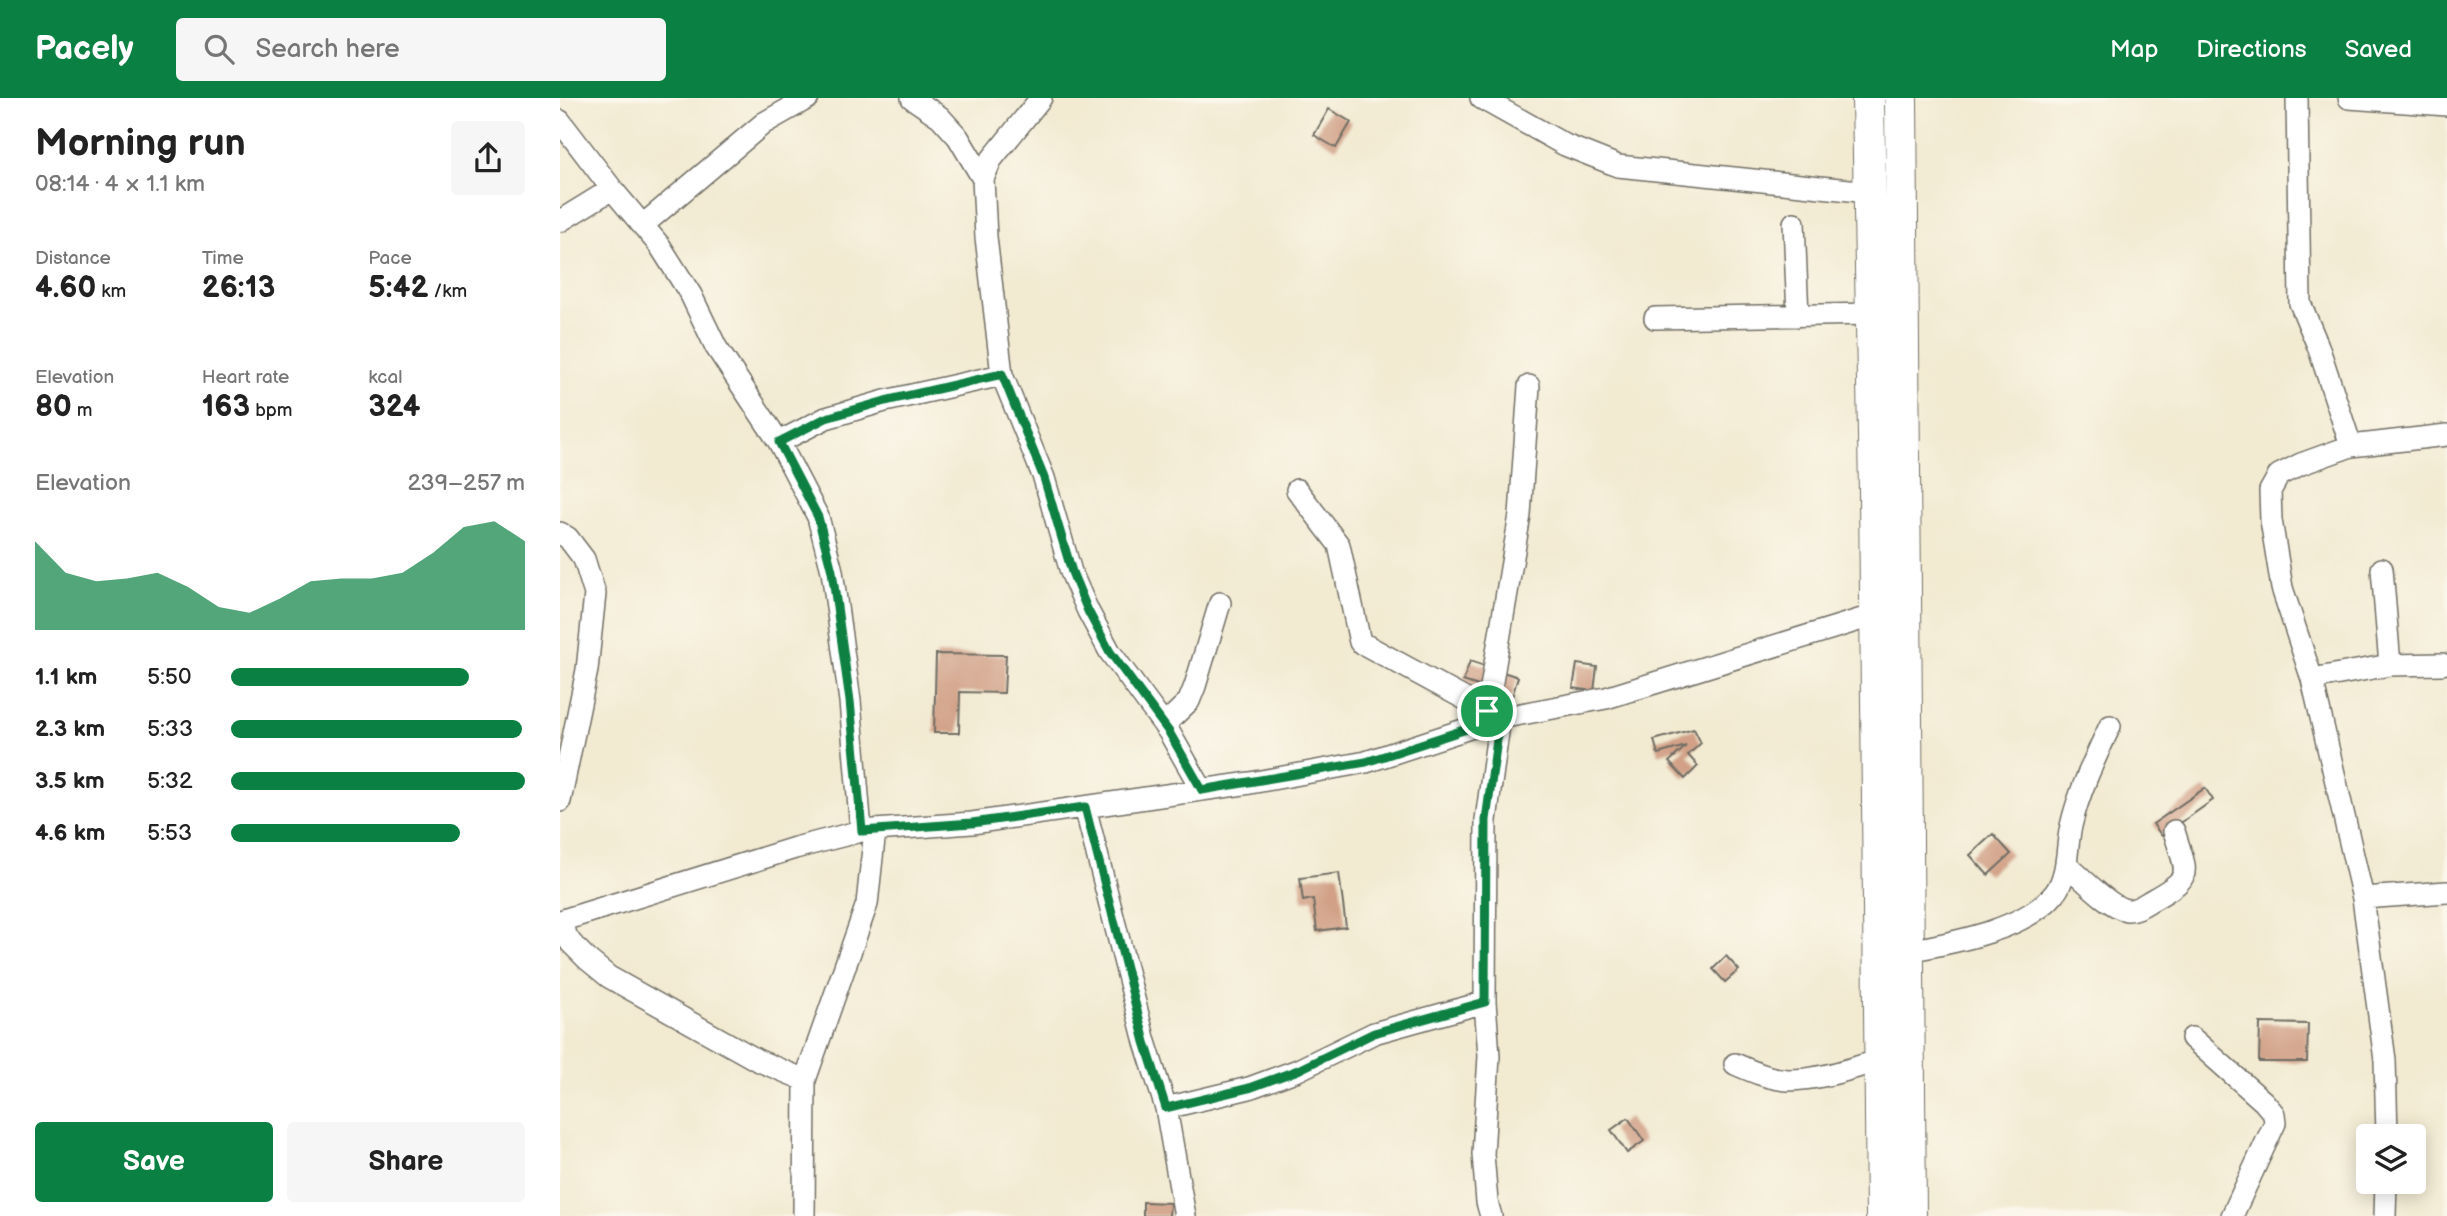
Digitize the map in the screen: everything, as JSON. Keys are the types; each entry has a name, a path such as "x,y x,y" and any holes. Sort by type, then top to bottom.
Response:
{"highway":[{"path":"1868,98 1881,1216"},
{"path":"1901,98 1910,1216"}],"street":[{"path":"643,225 756,130 808,98"},
{"path":"912,98 940,117 958,137 983,179"},
{"path":"1041,98 991,160 983,179 986,237 1002,374 1044,478 1072,572 1088,611 1110,652 1164,725 1202,790"},
{"path":"1481,98 1565,145 1618,166 1869,192"},
{"path":"2297,98 2300,303 2318,346 2351,446"},
{"path":"2349,98 2447,105"},
{"path":"560,121 660,246 685,285 716,347 779,442 818,517 832,571 868,831 867,904 805,1080 804,1216"},
{"path":"560,221 612,189"},
{"path":"1794,223 1798,316"},
{"path":"1655,318 1872,314"},
{"path":"779,442 826,418 885,401 1002,374"},
{"path":"1491,1216 1487,1202 1483,1154 1489,1056 1485,1002 1486,820 1491,717 1520,515 1529,386"},
{"path":"2387,1124 2385,1060 2363,898 2312,679 2282,588 2271,520 2270,491 2279,475 2351,446 2447,435"},
{"path":"1297,490 1339,545 1360,642 1491,717"},
{"path":"560,533 568,538 584,559 595,594 587,670 560,801"},
{"path":"2382,569 2390,665"},
{"path":"1164,725 1189,701 1220,603"},
{"path":"805,1080 757,1060 609,977 571,943 560,924 795,848 868,831 972,823 1202,790 1366,762 1491,717 1606,698 1875,615"},
{"path":"2312,679 2390,665 2442,664"},
{"path":"1908,951 1974,938 2031,913 2056,892 2066,864 2070,827 2088,775 2110,726"},
{"path":"1085,807 1145,1042 1166,1108 1185,1216"},
{"path":"2066,864 2115,905 2128,910 2138,909 2177,886 2184,877 2185,867 2174,831"},
{"path":"2363,898 2447,892"},
{"path":"1166,1108 1249,1088 1298,1070 1374,1033 1485,1002"},
{"path":"2192,1038 2274,1114 2275,1123 2232,1216"},
{"path":"1735,1064 1759,1074 1787,1080 1829,1075 1880,1060"},
{"path":"2385,1216 2386,1194"}],"building":[{"path":"1329,109 1351,122 1336,148 1314,135"},
{"path":"936,654 1006,655 1004,693 960,692 959,733 934,733"},
{"path":"1470,661 1518,677 1512,697 1463,681"},
{"path":"1577,664 1597,667 1594,691 1573,688"},
{"path":"1694,729 1701,743 1688,755 1698,766 1685,779 1669,762 1686,746 1658,754 1654,740"},
{"path":"2205,788 2213,800 2162,836 2153,824"},
{"path":"1993,834 2011,854 1988,875 1970,855"},
{"path":"1339,873 1346,927 1317,931 1313,899 1303,901 1300,878"},
{"path":"1726,956 1739,970 1725,982 1713,969"},
{"path":"2260,1023 2308,1024 2307,1062 2259,1062"},
{"path":"1628,1118 1644,1141 1627,1153 1611,1130"},
{"path":"1143,1202 1170,1203 1169,1216 1143,1216"}],"route":[{"path":"1002,374 1010,400 1044,478 1072,572 1088,611 1110,652 1169,732 1202,790 1366,762 1485,723 1487,711 1500,718 1486,820 1485,1002 1374,1033 1298,1070 1249,1088 1166,1108 1145,1042 1085,807 972,823 862,831 850,701 832,571 818,517 779,442 826,418 885,401 1002,374"}]}
